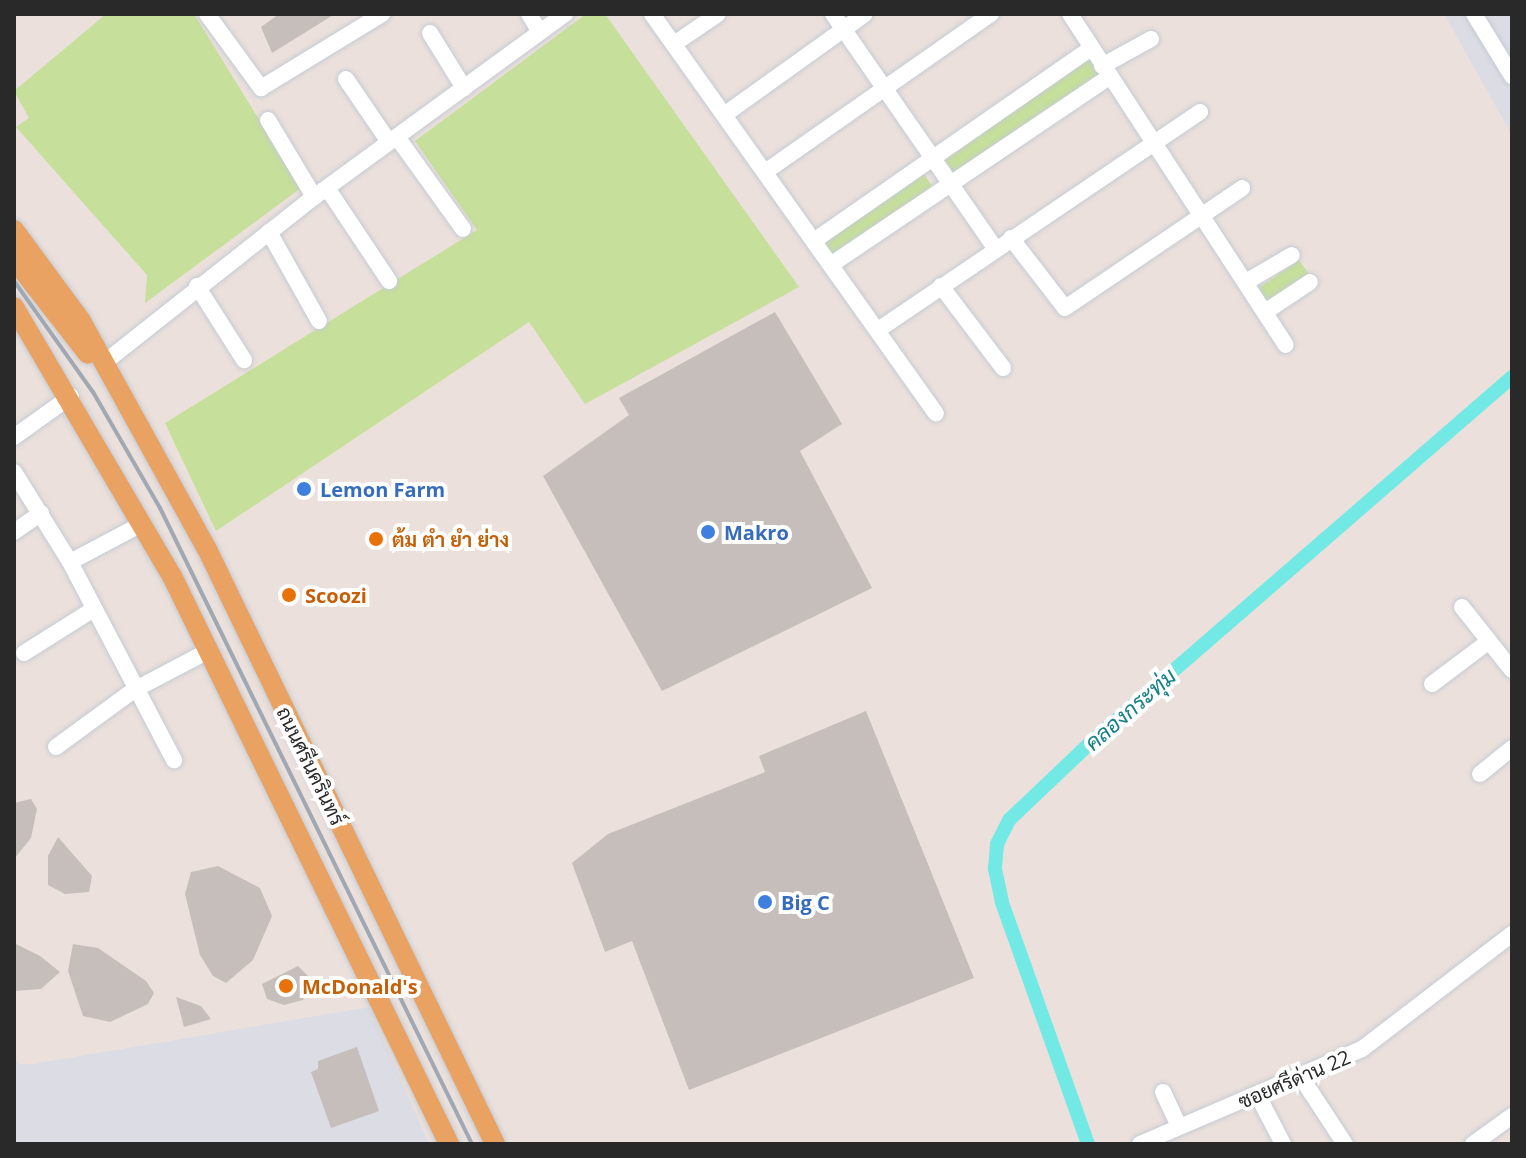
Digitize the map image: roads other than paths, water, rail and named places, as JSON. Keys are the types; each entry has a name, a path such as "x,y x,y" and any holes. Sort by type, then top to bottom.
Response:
{"main road":[{"name":"ถนนศรีนครินทร์","path":"14,230 105,362 207,549 495,1144"},
{"name":"ถนนศรีนครินทร์","path":"14,259 119,392"},
{"name":"ถนนศรีนครินทร์","path":"14,307 71,396 208,651 449,1144"},
{"name":"ถนนศรีนครินทร์","path":"14,331 71,396"}],"street":[{"path":"207,14 261,88 382,14"},
{"path":"529,14 540,32"},
{"path":"105,362 197,286 320,192 565,14"},
{"path":"652,14 936,413"},
{"path":"674,44 718,14"},
{"path":"833,14 881,90 933,157 995,248"},
{"path":"724,115 865,14"},
{"path":"765,172 991,14"},
{"path":"1070,14 1151,143 1286,345"},
{"path":"1474,14 1512,76"},
{"path":"430,33 464,88"},
{"path":"832,264 951,184 1151,39"},
{"path":"815,240 1091,48"},
{"path":"346,79 463,229"},
{"path":"878,330 1200,112"},
{"path":"268,120 389,281"},
{"path":"1011,238 1065,308 1242,188"},
{"path":"269,232 319,321"},
{"path":"1246,282 1292,255"},
{"path":"1265,312 1310,282"},
{"path":"197,286 244,360"},
{"path":"941,286 1003,368"},
{"path":"14,437 71,396"},
{"path":"14,472 70,562 134,690 174,760"},
{"path":"14,532 41,513"},
{"path":"70,562 140,525"},
{"path":"1462,607 1512,670"},
{"path":"24,653 94,609"},
{"path":"1432,684 1489,641"},
{"path":"56,747 134,690 208,651"},
{"path":"1480,774 1512,748"},
{"name":"ซอยศรีด่าน 22","path":"1140,1144 1362,1049 1512,934"},
{"path":"1301,1077 1345,1144"},
{"path":"1163,1092 1179,1127"},
{"path":"1257,1094 1283,1144"},
{"path":"1473,1144 1512,1116"}],"waterway":[{"name":"คลองกระทุ่ม","path":"1088,1144 1002,902 995,868 997,844 1009,820 1090,743 1512,377"}],"railway":[{"path":"14,281 93,392 160,508 472,1144"}],"place":[{"name":"Lemon Farm","path":"304,489"},
{"name":"Makro","path":"708,532"},
{"name":"ต้ม ตำ ยำ ย่าง","path":"376,539"},
{"name":"Scoozi","path":"289,595"},
{"name":"Big C","path":"765,902"},
{"name":"McDonald's","path":"286,986"}]}
